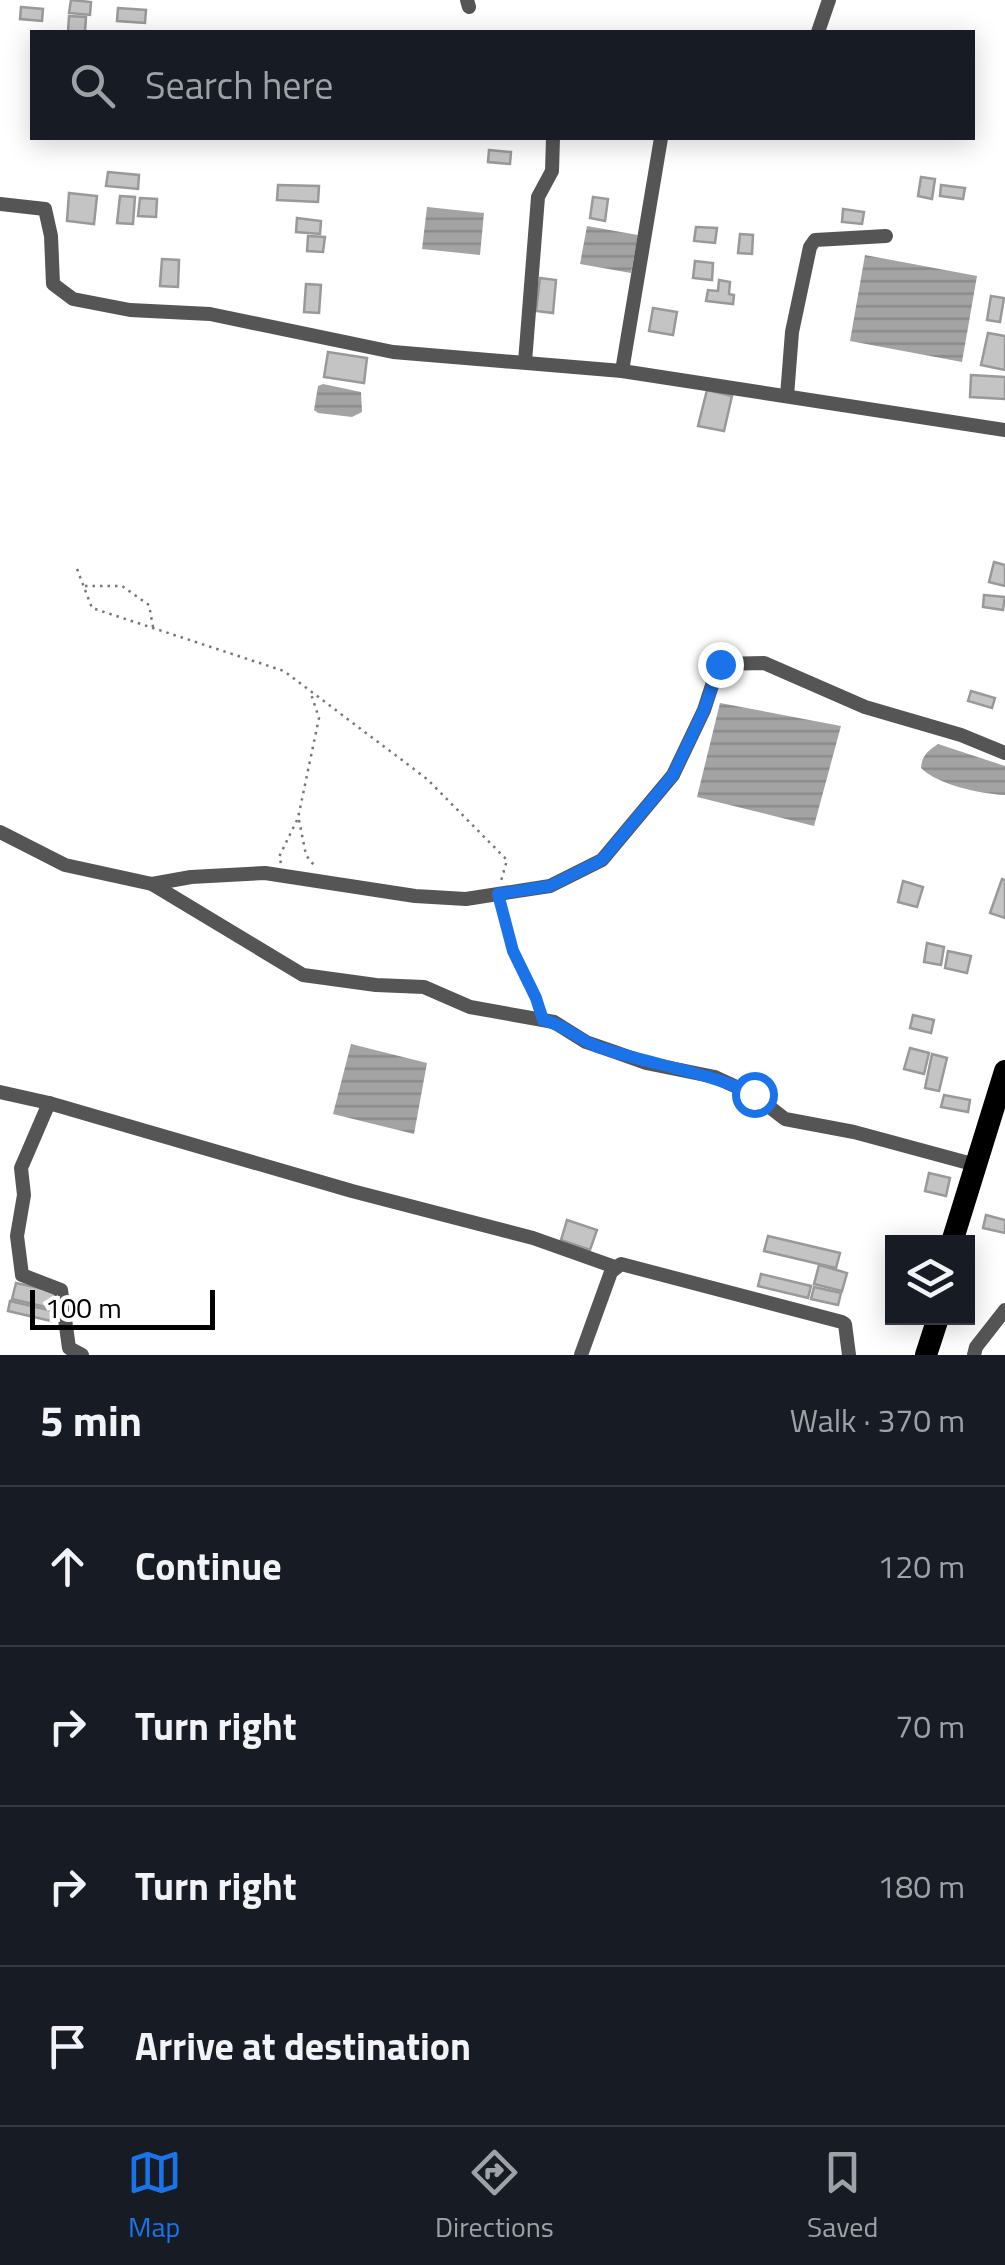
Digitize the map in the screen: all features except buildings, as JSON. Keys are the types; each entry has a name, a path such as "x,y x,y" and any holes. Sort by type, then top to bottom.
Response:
{"main road":[{"path":"954,1235 1005,1071"},
{"path":"965,1235 1005,1110"},
{"path":"916,1355 926,1325"},
{"path":"926,1355 936,1325"}],"street":[{"path":"819,30 829,0"},
{"path":"525,362 538,196 552,171 554,140"},
{"path":"622,371 661,140"},
{"path":"0,204 45,209 51,236 52,284 73,299 130,310 210,314 393,352 622,371 1005,430"},
{"path":"787,396 792,332 810,247 815,240 886,236"},
{"path":"152,884 191,877 266,873 466,900 550,886 602,860 673,775 704,710 720,664 764,663 865,707 961,735 1005,753"},
{"path":"0,832 65,865 152,884 302,975 424,988 470,1007 554,1022 586,1042 630,1058 716,1077 754,1094 785,1120 854,1132 976,1165"},
{"path":"0,1092 534,1238 616,1267"},
{"path":"49,1103 21,1168 24,1195 17,1236 22,1275 61,1290 69,1348 82,1355"},
{"path":"581,1355 611,1272 621,1264 842,1322 849,1355"},
{"path":"974,1355 1005,1310"}],"path":[{"path":"77,569 92,608 284,671 427,779 488,838 507,860 498,894 513,951 543,1020"},
{"path":"84,586 122,586 148,605 153,630"},
{"path":"284,876 280,857 298,818 319,718 311,692"},
{"path":"298,818 306,855 328,883"}],"shaded area":[{"path":"427,207 484,213 480,255 422,249"},
{"path":"587,226 638,235 631,273 580,264"},
{"path":"865,255 977,276 962,362 850,341"},
{"path":"318,386 361,392 362,412 352,417 318,413 314,410"},
{"path":"720,703 841,726 814,826 697,797"},
{"path":"938,744 1005,766 1005,795 960,788 921,768 928,751"},
{"path":"351,1044 427,1063 414,1134 333,1114"}],"route":[{"path":"720,664 704,710 673,775 602,860 550,886 498,894 513,951 543,1020 554,1022 586,1042 646,1063 716,1077 754,1094"}]}
